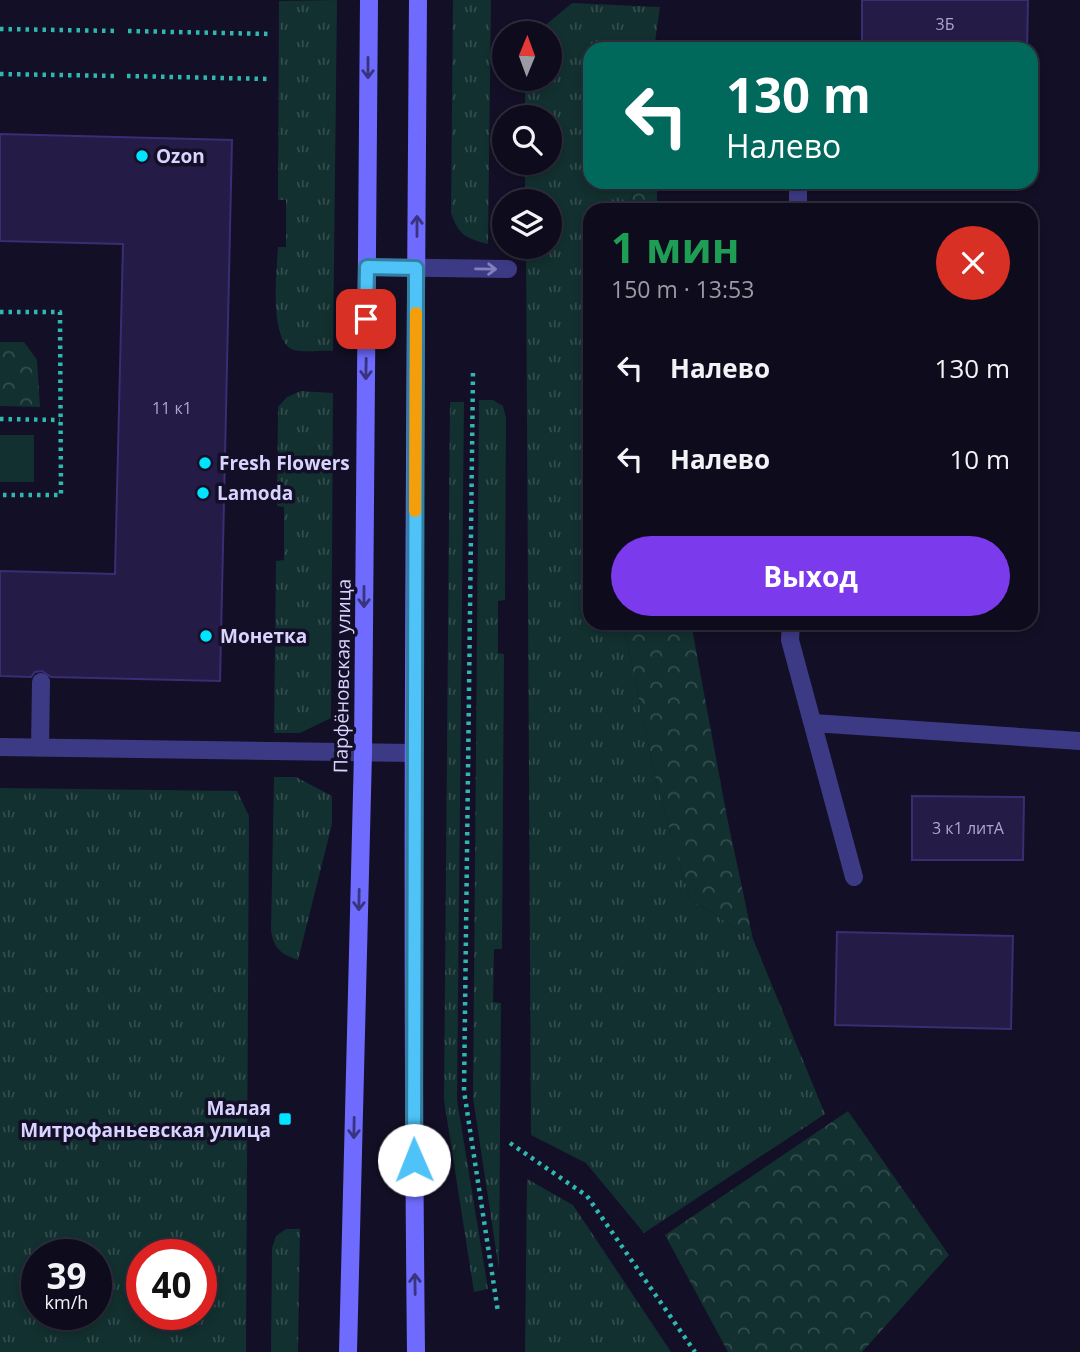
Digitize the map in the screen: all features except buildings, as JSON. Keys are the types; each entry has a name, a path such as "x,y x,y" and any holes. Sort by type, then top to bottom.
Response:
{"street":[{"name":"Парфёновская улица","path":"348,1352 363,752 369,0"},
{"path":"416,1352 413,753 418,0"}],"lane":[{"path":"367,267 508,269"},
{"path":"791,630 790,640 855,877"},
{"path":"40,748 41,682"},
{"path":"813,723 1080,741"},
{"path":"0,747 413,753"}],"path":[{"path":"0,29 118,31"},
{"path":"128,31 270,34"},
{"path":"0,74 117,76"},
{"path":"127,76 270,79"},
{"path":"0,312 60,312 61,495 0,495"},
{"path":"473,373 464,1091 498,1312"},
{"path":"0,419 60,420"},
{"path":"510,1143 587,1196 695,1352"}],"green space":[{"path":"337,0 333,351 298,351 286,344 280,334 276,304 278,247 286,247 286,200 278,200 279,1"},
{"path":"453,0 491,0 488,244 464,235 451,213"},
{"path":"572,3 660,7 655,42 583,42 583,189 633,189 631,203 583,203 583,630 624,630 657,785 690,899 753,939 825,1114 644,1233 586,1163 531,1135 526,259 562,259 562,189 525,189 525,175 562,175 562,105 525,105 525,91 562,91 562,21 550,21"},
{"path":"633,189 657,189 657,203 631,203"},
{"path":"0,342 24,342 37,360 40,407 0,406"},
{"path":"301,391 333,393 331,718 300,733 274,733 276,561 284,560 284,507 277,506 278,407 287,397"},
{"path":"479,400 493,400 503,406 506,418 505,600 498,601 498,653 504,654 502,949 494,949 493,1002 501,1003 499,1270 473,1098"},
{"path":"450,402 464,402 457,1100 488,1289 474,1292 444,1100"},
{"path":"0,435 34,435 34,482 0,482"},
{"path":"624,630 692,630 753,939 690,899 657,785"},
{"path":"274,777 296,777 332,796 332,824 298,960 279,950 271,931"},
{"path":"0,788 237,791 249,816 246,1352 0,1352"},
{"path":"848,1111 949,1255 862,1352 728,1352 665,1235"},
{"path":"527,1179 573,1205 671,1352 525,1352"},
{"path":"286,1229 300,1229 298,1352 271,1352 272,1248 276,1236"}],"slow traffic":[{"path":"415,511 416,313"}],"place":[{"name":"Ozon","path":"142,156"},
{"name":"Fresh Flowers","path":"205,463"},
{"name":"Lamoda","path":"203,493"},
{"name":"Монетка","path":"206,636"},
{"name":"Малая Митрофаньевская улица","path":"285,1119"}],"route":[{"path":"366,319 367,267 416,268 414,1160"}]}
